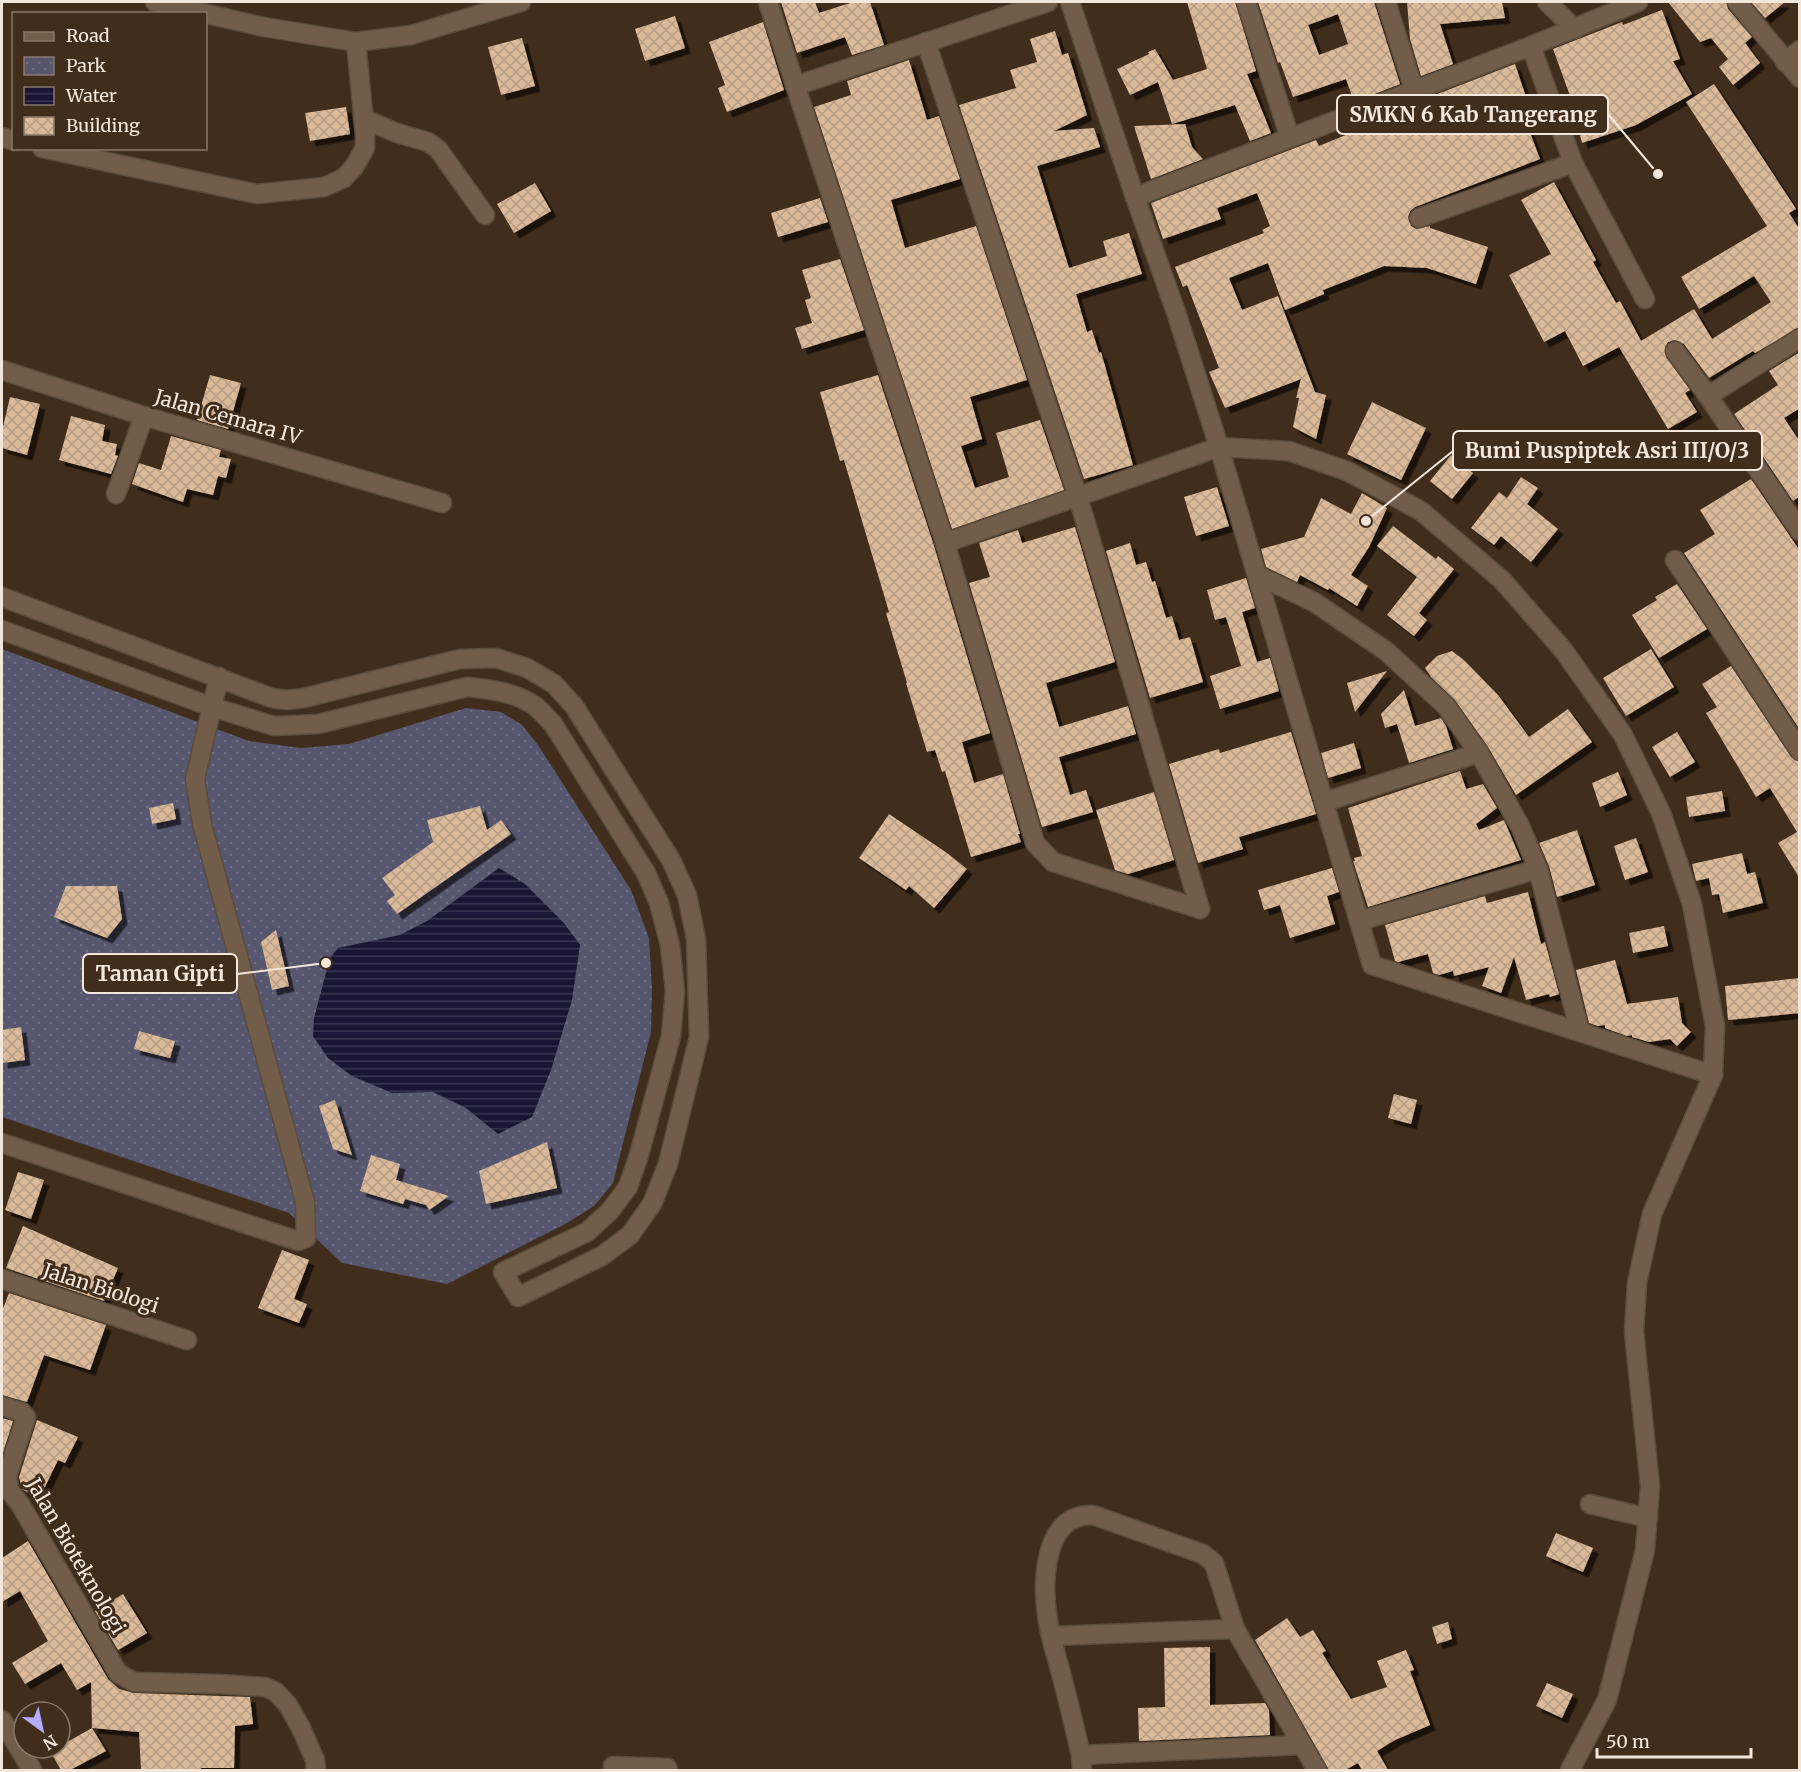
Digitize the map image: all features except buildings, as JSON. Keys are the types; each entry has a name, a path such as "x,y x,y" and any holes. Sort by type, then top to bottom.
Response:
{"street":[{"path":"155,2 199,12"},
{"path":"207,14 264,27 356,42 411,35 521,2"},
{"path":"768,2 945,543 1035,843 1053,862 1200,909 1078,497 926,42"},
{"path":"795,86 1048,2"},
{"path":"1070,2 1176,312 1219,447 1372,964 1713,1075"},
{"path":"1246,2 1290,138"},
{"path":"1386,2 1414,90"},
{"path":"1546,2 1575,29"},
{"path":"1135,197 1575,29 1638,2"},
{"path":"1737,2 1792,56 1800,78"},
{"path":"51,150 257,194 324,187 344,178 354,167 365,148 356,42"},
{"path":"1531,46 1574,163 1645,298"},
{"path":"364,119 428,142 438,149 485,215"},
{"path":"1419,218 1574,163"},
{"path":"1708,396 1800,338"},
{"path":"1675,351 1800,531"},
{"name":"Jalan Cemara IV","path":"2,370 144,416 442,503"},
{"path":"116,494 144,416"},
{"path":"945,543 1219,447 1289,451 1347,471 1421,511 1502,580 1564,651 1623,735 1664,823 1692,904 1715,1026 1713,1075 1652,1214 1637,1283 1634,1332 1650,1486 1645,1550 1607,1700 1570,1770"},
{"path":"1675,560 1800,751"},
{"path":"1257,575 1314,603 1386,651 1446,706 1479,753 1520,826 1538,869 1580,1032"},
{"path":"2,597 272,698 287,700 304,698 460,659 496,658 527,668 554,684 574,706 671,860 687,895 696,939 699,1037 668,1164 652,1204 630,1235 602,1256 518,1297 503,1272 587,1232 610,1211 628,1187 639,1155 671,1036 675,991 670,945 659,903 646,873 553,724 533,704 511,694 489,688 467,687 318,724 293,727 274,726 212,707 2,630"},
{"path":"2,1143 298,1241 306,1238 305,1202 202,824 195,779 219,677"},
{"path":"1324,802 1479,753"},
{"path":"1359,921 1538,869"},
{"name":"Jalan Biologi","path":"2,1279 187,1340"},
{"name":"Jalan Bioteknologi","path":"2,1406 22,1412 26,1417 7,1476 9,1490 20,1504 118,1673 134,1682 230,1684 265,1687 276,1692 288,1705 301,1728 315,1760 316,1770"},
{"path":"1590,1504 1648,1518"},
{"path":"1302,1745 1082,1763 1048,1620 1046,1572 1049,1551 1053,1540 1065,1523 1081,1514 1093,1515 1203,1554 1214,1563 1235,1629 1317,1770"},
{"path":"1052,1636 1235,1629"},
{"path":"2,1720 32,1770"},
{"path":"613,1766 668,1768 668,1770"}],"green space":[{"path":"2,649 249,741 301,748 349,744 466,708 501,712 522,725 538,745 631,890 649,938 652,989 651,1032 613,1183 594,1206 567,1223 447,1284 342,1263 289,1213 2,1117"}],"water":[{"path":"499,868 525,884 564,923 580,945 572,1000 551,1070 532,1117 498,1134 466,1108 433,1092 392,1093 352,1076 328,1058 313,1036 314,1018 330,958 338,948 400,935 427,921"}],"place":[{"name":"SMKN 6 Kab Tangerang","path":"1658,174"},
{"name":"Bumi Puspiptek Asri III/O/3","path":"1366,521"},
{"name":"Taman Gipti","path":"326,963"}]}
